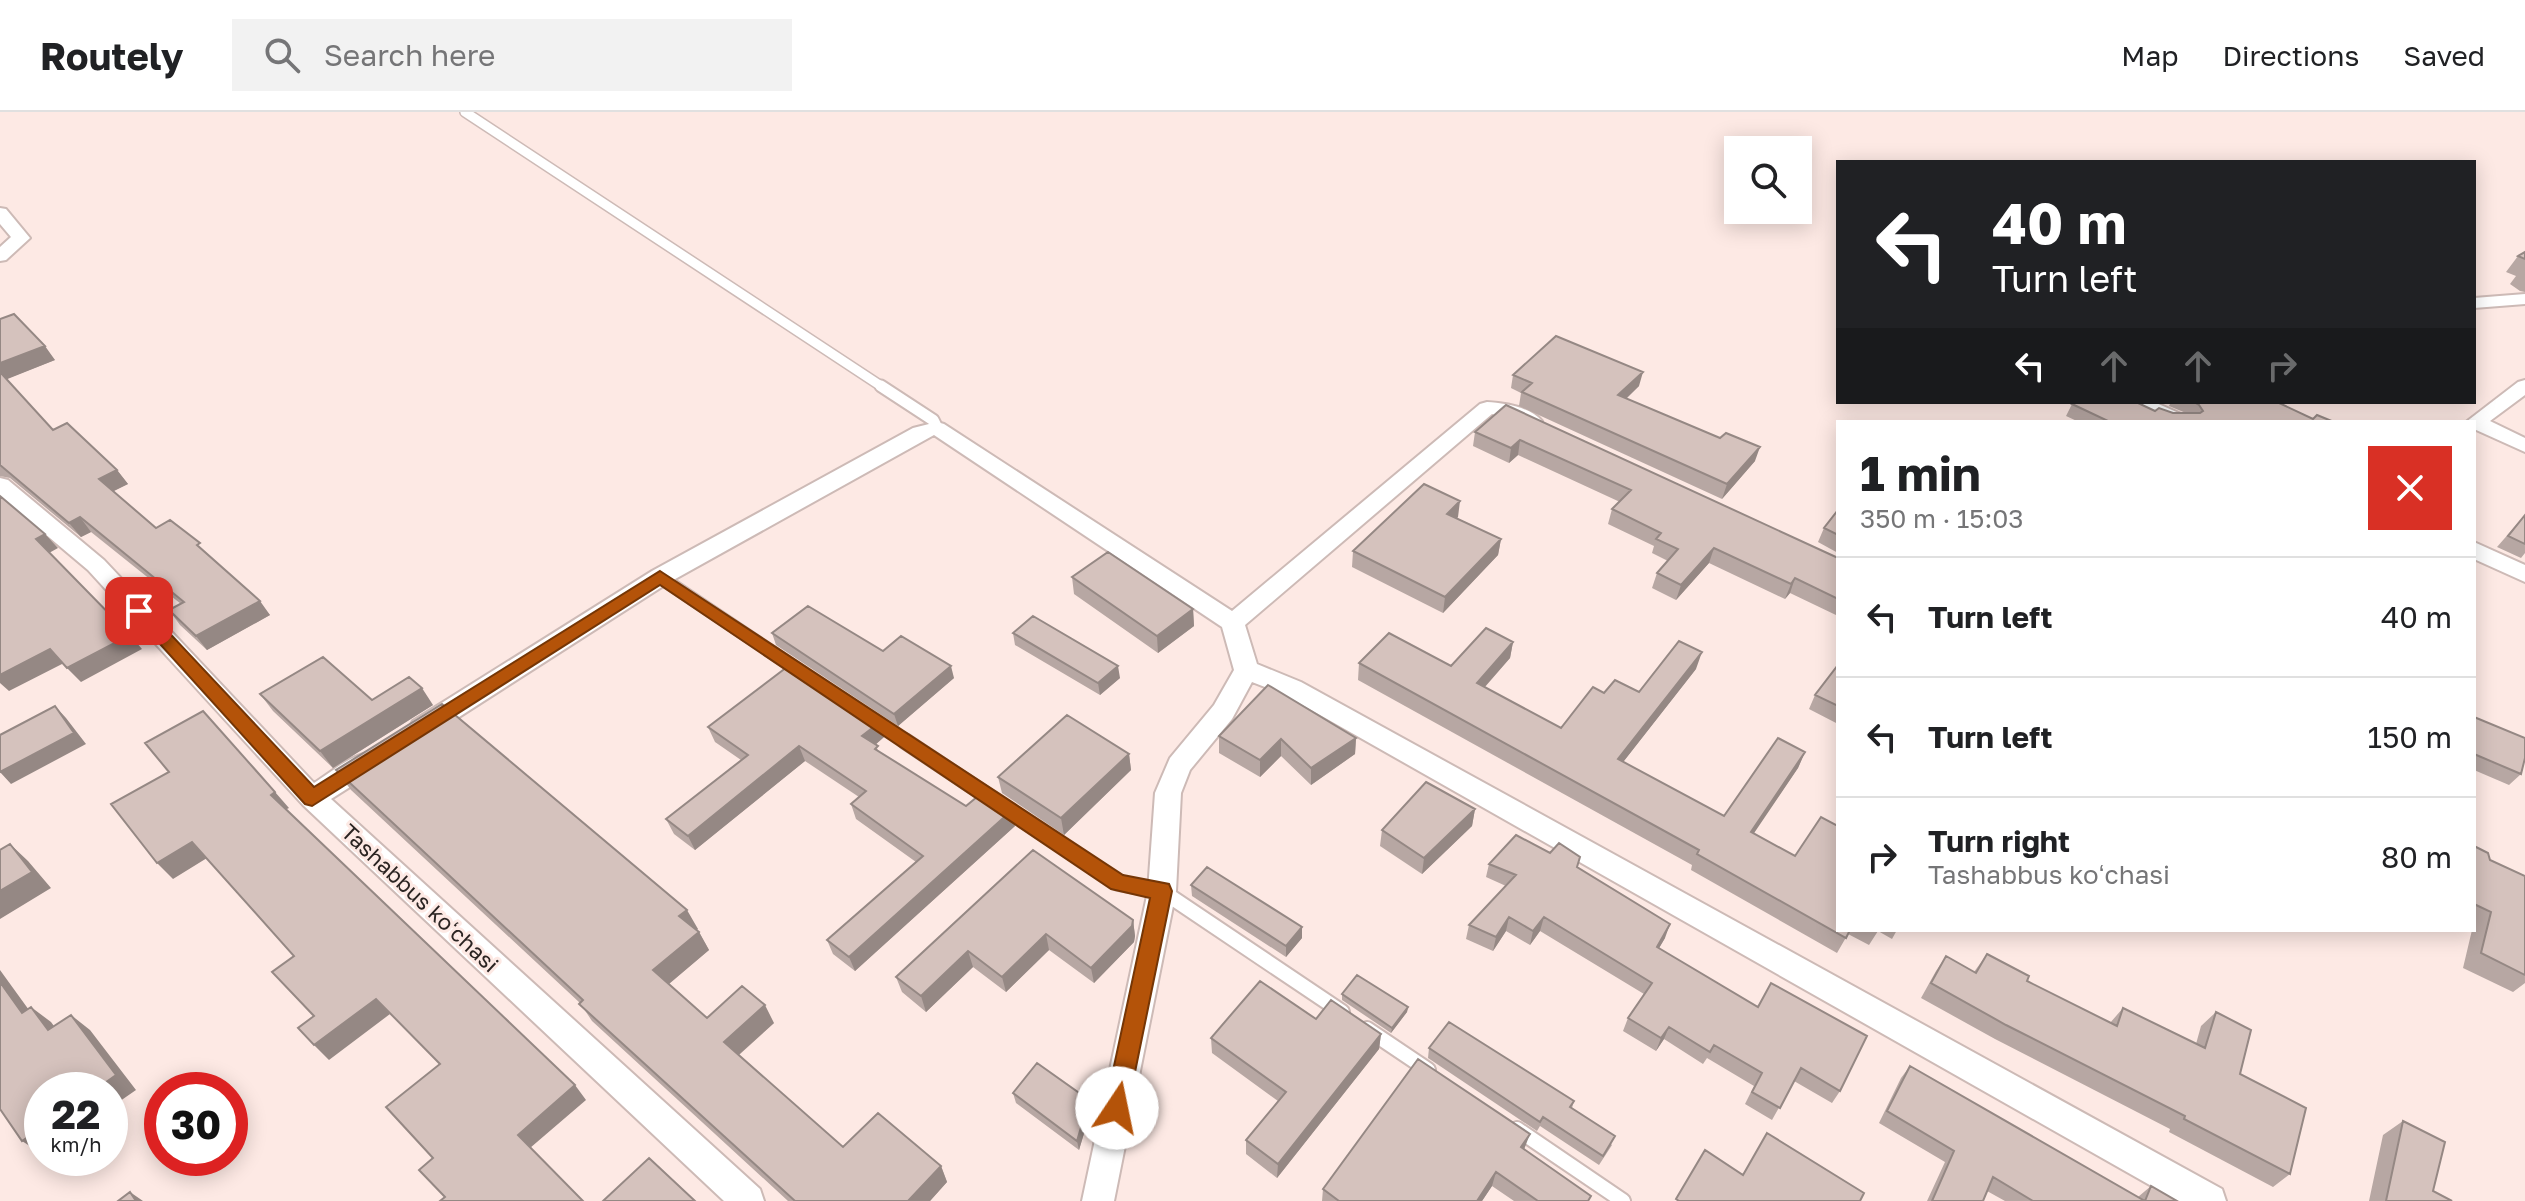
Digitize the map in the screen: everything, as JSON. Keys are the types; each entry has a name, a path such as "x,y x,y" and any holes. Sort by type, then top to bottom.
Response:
{"street":[{"path":"0,213 21,238 0,256"},
{"path":"2476,303 2525,299"},
{"path":"2525,386 2476,422 2525,446"},
{"path":"2142,404 2178,420"},
{"path":"1233,623 1487,408 1504,409 1548,429"},
{"path":"312,798 660,577 920,432 937,428 1233,623 1246,670 1223,712 1179,765 1168,793 1162,891 1098,1201"},
{"name":"Tashabbus koʻchasi","path":"0,485 96,565 312,798 748,1201"},
{"path":"2476,551 2525,574"},
{"path":"1246,670 1306,695 2210,1201"}],"lane":[{"path":"465,112 933,420 937,428"},
{"path":"660,577 817,682"},
{"path":"856,708 1118,883 1162,891 1439,1077"},
{"path":"1505,1121 1623,1201"}],"building":[{"path":"14,314 45,346 0,363 0,319"},
{"path":"1556,336 1643,372 1618,395 1720,438 1726,433 1760,447 1727,484 1522,392 1532,383 1513,375"},
{"path":"0,372 53,430 67,423 117,470 99,479 156,528 170,520 200,543 197,545 260,601 196,636 169,610 184,602 80,517 69,523 0,465"},
{"path":"2072,404 2140,404 2155,411 2159,408 2173,413 2200,413 2203,411 2197,404 2281,404 2313,419 2317,415 2329,420 2106,420"},
{"path":"1506,405 1836,557 1836,598 1795,578 1791,584 1714,548 1681,585 1657,573 1678,549 1656,539 1661,533 1612,509 1631,490 1520,440 1511,448 1475,432"},
{"path":"1424,484 1460,501 1447,514 1501,539 1445,597 1353,551"},
{"path":"0,496 45,534 36,539 130,635 67,668 50,649 0,675"},
{"path":"1836,513 1836,534 1824,528"},
{"path":"2525,515 2525,544 2508,536"},
{"path":"1108,552 1193,609 1157,636 1072,577"},
{"path":"808,606 883,651 901,636 951,666 894,714 772,633"},
{"path":"1033,616 1118,666 1098,683 1013,633"},
{"path":"1486,628 1513,642 1477,683 1561,728 1593,687 1604,693 1615,680 1639,692 1679,641 1702,652 1618,759 1724,816 1778,738 1805,752 1751,832 1795,856 1821,817 1836,825 1836,932 1849,932 1846,938 1697,854 1699,850 1359,663 1389,633 1451,666"},
{"path":"323,657 372,700 409,677 422,688 320,751 260,694"},
{"path":"791,664 880,722 862,736 878,746 875,749 966,806 983,792 1011,811 849,957 827,940 923,856 851,804 866,791 799,746 688,836 666,819 748,755 708,727"},
{"path":"1836,668 1836,705 1815,695"},
{"path":"1268,685 1356,738 1311,768 1281,739 1260,760 1219,736"},
{"path":"442,704 687,910 679,916 699,932 653,970 707,1018 742,986 765,1005 724,1042 843,1147 878,1113 941,1166 908,1201 795,1201 579,1004 583,1000 336,770"},
{"path":"55,706 74,733 0,772 0,735"},
{"path":"203,711 275,792 271,795 575,1085 518,1135 583,1201 440,1201 445,1197 419,1170 433,1158 386,1107 440,1064 376,999 314,1045 298,1028 314,1016 272,972 294,956 192,842 157,863 111,804 169,772 145,743"},
{"path":"1067,715 1129,754 1061,818 998,777"},
{"path":"2476,718 2525,738 2521,774 2476,755"},
{"path":"1426,782 1475,809 1424,858 1382,830"},
{"path":"1516,835 1550,853 1559,843 1580,857 1577,867 1670,924 1657,947 1758,1007 1771,983 1867,1036 1840,1091 1801,1068 1780,1108 1752,1092 1762,1073 1714,1045 1710,1052 1669,1027 1661,1038 1628,1018 1652,983 1544,917 1533,931 1509,917 1496,937 1469,925 1516,875 1489,864"},
{"path":"10,844 32,872 0,891 0,850"},
{"path":"2476,847 2488,853 2490,860 2525,876 2525,975 2481,953 2491,912 2476,905"},
{"path":"1033,850 1133,920 1132,926 1091,968 1046,934 1002,977 968,951 921,996 896,977"},
{"path":"1207,867 1302,927 1286,946 1191,885"},
{"path":"1987,954 2029,976 2027,981 2117,1026 2123,1008 2205,1048 2216,1012 2251,1030 2240,1074 2306,1108 2290,1174 1931,983 1946,956 1976,973"},
{"path":"1357,975 1408,1007 1392,1028 1342,994"},
{"path":"1260,981 1316,1019 1331,1000 1381,1034 1278,1164 1246,1140 1286,1092 1211,1038"},
{"path":"0,982 22,1013 31,1007 48,1030 71,1015 114,1072 24,1072 22,1141 0,1109"},
{"path":"1449,1022 1574,1101 1570,1107 1615,1136 1603,1156 1543,1117 1540,1122 1429,1048"},
{"path":"1418,1059 1530,1134 1521,1147 1591,1196 1588,1201 1538,1201 1496,1172 1477,1201 1339,1201 1323,1189"},
{"path":"1037,1063 1089,1100 1077,1141 1013,1093"},
{"path":"1910,1066 2145,1201 2033,1201 1993,1177 1983,1201 1932,1201 1954,1151 1887,1111"},
{"path":"2403,1121 2445,1142 2433,1191 2452,1201 2386,1201"},
{"path":"1767,1133 1864,1193 1860,1201 1676,1199 1705,1150 1743,1175"},
{"path":"649,1158 695,1201 603,1201"},
{"path":"2151,1186 2177,1201 2145,1201"},
{"path":"130,1192 136,1201 118,1201"}],"route":[{"path":"139,611 312,798 660,577 1118,883 1162,891 1117,1108"}]}
